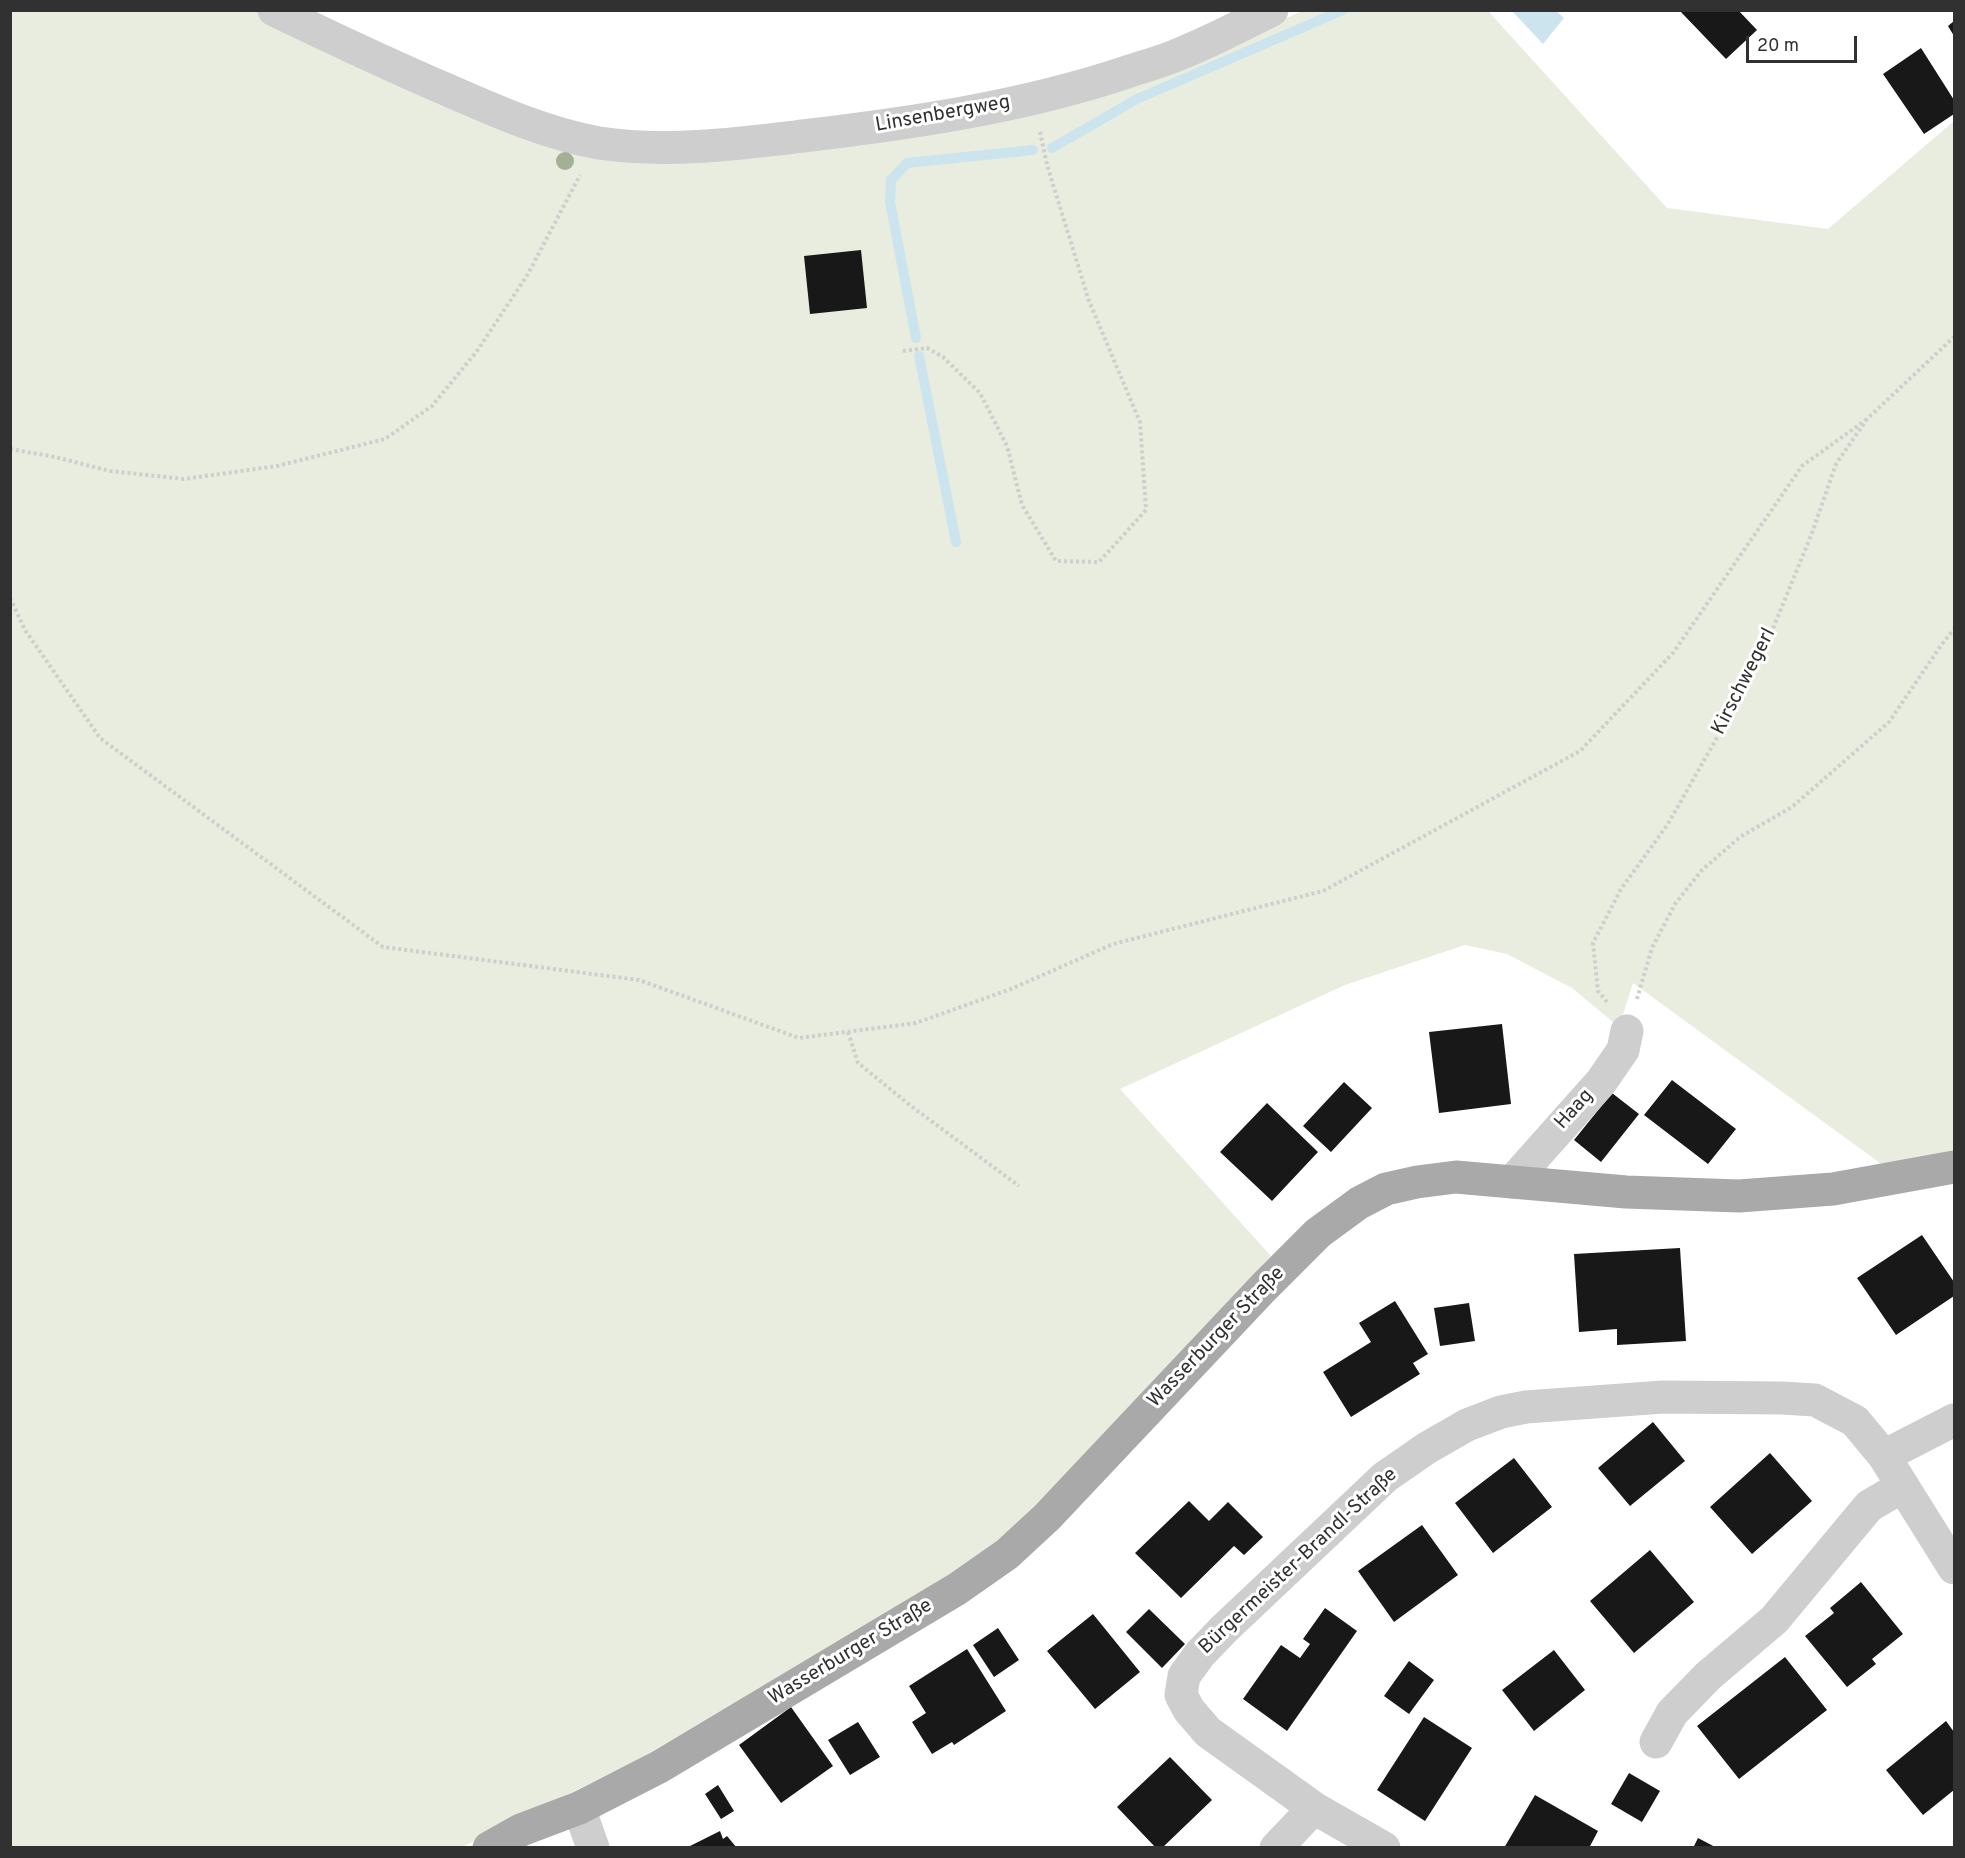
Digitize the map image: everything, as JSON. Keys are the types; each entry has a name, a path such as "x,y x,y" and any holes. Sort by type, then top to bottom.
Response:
{"main road":[{"name":"Wasserburger Straße","path":"489,1848 522,1830 579,1808 659,1767 957,1589 1007,1554 1047,1517 1318,1233 1359,1203 1386,1189 1456,1177 1626,1192 1739,1196 1833,1188 1954,1167"}],"street":[{"name":"Linsenbergweg","path":"274,10 482,105 548,130 598,142 627,146 678,147 756,142 863,129 1033,99 1089,84 1181,54 1272,10"},
{"name":"Haag","path":"1512,1182 1601,1082 1623,1050 1627,1032"},
{"name":"Bürgermeister-Brandl-Straße","path":"1314,1808 1208,1732 1189,1710 1181,1695 1184,1676 1200,1654 1224,1629 1385,1477 1427,1448 1467,1425 1501,1412 1526,1407 1663,1397 1815,1400 1855,1421 1884,1456 1954,1568"},
{"path":"1884,1456 1954,1420"},
{"path":"1656,1742 1672,1713 1708,1676 1774,1620 1869,1506 1903,1486"},
{"path":"579,1808 593,1848"},
{"path":"1276,1848 1314,1808 1384,1848"}],"path":[{"path":"903,351 927,348 943,357 980,393 1007,446 1022,505 1056,561 1099,562 1146,510 1140,422 1089,301 1047,165 1033,99"},
{"path":"10,449 55,457 110,471 184,479 277,466 385,439 432,406 477,351 528,274 598,142"},
{"name":"Kirschwegerl","path":"1608,1004 1599,991 1593,942 1621,889 1668,824 1758,665 1812,533 1836,464 1867,419 1954,337"},
{"path":"10,598 25,630 100,738 384,947 639,980 799,1038 812,1037 916,1023 1011,989 1113,944 1323,891 1580,751 1673,653 1802,466 1867,419"},
{"path":"1627,1032 1652,948 1675,904 1702,870 1740,837 1792,807 1889,722 1954,629"},
{"path":"848,1032 858,1063 911,1106 1019,1186"}],"shaded area":[{"path":"11,11 256,11 312,40 631,156 1195,59 1302,11 1488,11 1667,208 1828,229 1954,121 1954,1150 1884,1166 1633,983 1619,1027 1572,988 1507,954 1465,945 1345,985 1120,1089 1271,1256 1113,1428 1003,1537 932,1588 639,1759 462,1847 11,1848"}],"water":[{"path":"1512,11 1556,11 1564,18 1543,44"}],"building":[{"path":"1679,10 1738,10 1757,30 1726,59"},
{"path":"1954,21 1954,36 1948,26"},
{"path":"1921,48 1954,100 1954,114 1924,134 1883,74"},
{"path":"861,250 867,308 810,314 804,256"},
{"path":"1502,1024 1511,1104 1439,1113 1429,1032"},
{"path":"1672,1080 1736,1129 1708,1164 1644,1115"},
{"path":"1344,1082 1372,1108 1331,1152 1303,1126"},
{"path":"1612,1093 1639,1114 1601,1162 1574,1140"},
{"path":"1267,1103 1318,1152 1272,1201 1220,1152"},
{"path":"1922,1235 1954,1282 1954,1296 1896,1335 1857,1278"},
{"path":"1680,1248 1686,1341 1617,1345 1617,1329 1579,1332 1574,1254"},
{"path":"1395,1301 1428,1354 1413,1363 1420,1374 1351,1417 1323,1372 1371,1342 1359,1323"},
{"path":"1469,1303 1475,1341 1440,1346 1434,1308"},
{"path":"1653,1422 1685,1461 1630,1506 1598,1468"},
{"path":"1770,1453 1812,1501 1752,1554 1710,1507"},
{"path":"1514,1458 1552,1507 1493,1553 1455,1503"},
{"path":"1189,1501 1209,1521 1228,1502 1263,1537 1244,1555 1234,1546 1181,1598 1135,1553"},
{"path":"1422,1525 1458,1575 1394,1622 1358,1571"},
{"path":"1650,1550 1694,1602 1634,1653 1590,1601"},
{"path":"1861,1582 1903,1634 1872,1659 1876,1664 1847,1687 1805,1636 1834,1613 1830,1608"},
{"path":"1325,1608 1357,1631 1287,1731 1243,1699 1281,1645 1300,1658 1310,1644 1303,1639"},
{"path":"1149,1609 1185,1644 1162,1668 1126,1632"},
{"path":"1093,1614 1140,1672 1095,1709 1047,1651"},
{"path":"998,1628 1019,1660 994,1677 973,1645"},
{"path":"967,1649 1006,1711 954,1745 952,1742 932,1754 912,1722 926,1713 909,1686"},
{"path":"1554,1650 1585,1690 1534,1731 1502,1690"},
{"path":"1785,1657 1827,1710 1739,1779 1697,1726"},
{"path":"1409,1661 1434,1680 1409,1714 1384,1696"},
{"path":"791,1707 833,1766 781,1803 739,1745"},
{"path":"1424,1717 1472,1748 1425,1821 1377,1790"},
{"path":"1946,1721 1954,1732 1954,1790 1923,1815 1886,1770"},
{"path":"858,1722 880,1757 850,1775 828,1740"},
{"path":"1170,1757 1212,1800 1162,1848 1156,1848 1117,1807"},
{"path":"1629,1773 1660,1791 1642,1822 1611,1804"},
{"path":"718,1785 734,1811 721,1819 705,1794"},
{"path":"1535,1795 1598,1831 1589,1848 1578,1846 1577,1848 1504,1848"},
{"path":"720,1831 723,1839 727,1836 737,1848 686,1848"},
{"path":"1698,1838 1717,1848 1693,1848"}],"waterway":[{"path":"1052,148 1137,99 1343,10"},
{"path":"916,338 890,202 891,180 907,163 1033,150"},
{"path":"919,356 956,542"}]}
